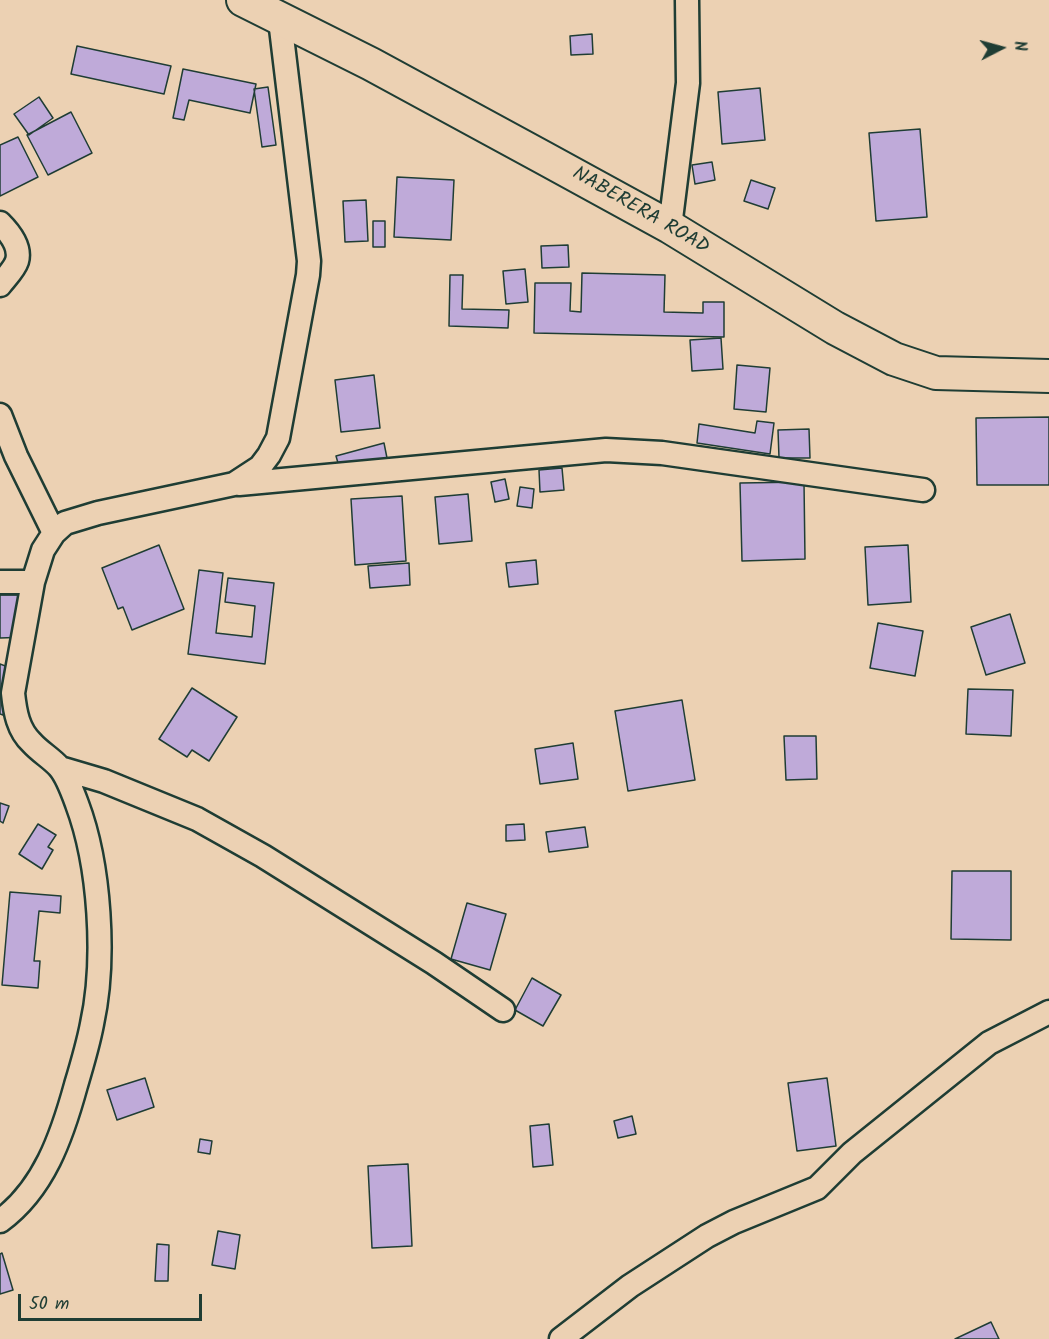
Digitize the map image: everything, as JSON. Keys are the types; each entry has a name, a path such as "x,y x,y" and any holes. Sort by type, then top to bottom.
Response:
{"street":[{"name":"NABERERA ROAD","path":"243,0 371,63 670,227 835,328 894,359 936,373 1049,376"},
{"path":"670,227 688,83 687,0"},
{"path":"234,484 260,467 278,438 308,275 306,231 280,20"},
{"path":"0,223 10,232 17,253 16,263 0,285"},
{"path":"0,415 16,456 54,533"},
{"path":"0,1221 15,1210 36,1186 50,1160 69,1111 94,1011 97,990 98,938 95,874 86,829 60,768 30,742 20,727 13,693 33,582 44,550 54,533 65,523 98,513 234,484 606,450 662,453 923,490"},
{"path":"0,582 33,582"},
{"path":"60,768 104,782 197,819 263,856 434,963 503,1010"},
{"path":"561,1339 630,1286 708,1236 734,1222 817,1188 852,1153 989,1043 1049,1012"}],"building":[{"path":"592,34 593,54 571,55 570,36"},
{"path":"77,46 171,66 164,94 71,74"},
{"path":"183,69 256,84 250,113 189,100 184,120 173,118"},
{"path":"268,87 276,145 262,147 254,89"},
{"path":"760,88 765,140 722,144 718,92"},
{"path":"39,97 53,118 29,135 14,114"},
{"path":"71,112 92,153 48,175 27,135"},
{"path":"920,129 927,217 876,221 869,133"},
{"path":"18,137 38,177 0,196 0,145"},
{"path":"712,162 715,180 695,184 692,165"},
{"path":"397,177 454,180 451,240 394,237"},
{"path":"751,180 775,188 768,209 744,201"},
{"path":"366,200 368,241 345,242 343,201"},
{"path":"373,221 385,221 385,247 373,247"},
{"path":"568,245 569,267 542,268 541,246"},
{"path":"525,269 528,302 506,304 503,271"},
{"path":"582,273 665,275 664,312 703,313 703,302 724,302 724,337 534,333 535,283 571,283 570,311 581,312"},
{"path":"450,275 463,275 462,309 509,310 508,328 449,326"},
{"path":"721,338 723,369 692,371 690,340"},
{"path":"737,365 770,368 766,412 734,409"},
{"path":"374,375 380,428 341,432 335,380"},
{"path":"1049,417 1049,485 977,485 976,418"},
{"path":"757,421 774,423 770,454 697,443 699,424 755,433"},
{"path":"809,429 810,458 779,458 778,430"},
{"path":"384,443 387,458 340,470 336,456"},
{"path":"562,468 564,490 540,492 539,470"},
{"path":"505,479 509,499 495,502 491,482"},
{"path":"804,482 805,559 742,561 740,483"},
{"path":"520,487 534,489 532,508 517,506"},
{"path":"468,494 472,541 439,544 435,497"},
{"path":"402,496 406,561 355,565 351,499"},
{"path":"159,545 184,609 132,630 123,607 118,609 102,568"},
{"path":"908,545 911,602 868,605 865,547"},
{"path":"536,560 538,584 509,587 506,563"},
{"path":"409,563 410,585 370,588 368,566"},
{"path":"199,570 223,573 216,633 252,637 255,606 225,602 228,578 274,583 265,664 188,654"},
{"path":"0,595 27,595 28,637 0,638"},
{"path":"1010,614 1025,663 986,675 971,627"},
{"path":"878,623 923,631 915,676 870,668"},
{"path":"0,664 18,671 3,715 0,714"},
{"path":"192,688 237,717 209,761 192,750 187,757 159,739"},
{"path":"968,689 1013,690 1011,736 966,734"},
{"path":"682,700 695,780 628,791 615,711"},
{"path":"784,736 816,736 817,779 786,780"},
{"path":"573,743 578,779 540,784 535,749"},
{"path":"0,803 9,806 3,823 0,821"},
{"path":"38,824 56,835 48,847 53,850 42,869 19,854"},
{"path":"524,824 525,840 506,841 506,825"},
{"path":"585,827 588,847 549,852 546,832"},
{"path":"952,871 1011,871 1011,940 951,939"},
{"path":"10,892 61,896 60,913 39,911 34,961 40,961 38,988 2,985"},
{"path":"467,903 506,914 490,970 451,959"},
{"path":"532,978 561,995 543,1026 515,1010"},
{"path":"145,1078 154,1107 117,1120 107,1090"},
{"path":"827,1078 836,1146 797,1151 788,1083"},
{"path":"632,1116 636,1134 618,1138 614,1121"},
{"path":"549,1124 553,1165 533,1167 530,1126"},
{"path":"200,1139 212,1141 210,1154 198,1152"},
{"path":"408,1164 412,1246 372,1248 368,1166"},
{"path":"218,1231 240,1235 235,1269 212,1265"},
{"path":"157,1244 169,1245 168,1281 155,1281"},
{"path":"2,1253 13,1290 0,1294 0,1254"},
{"path":"991,1322 999,1339 955,1339"}]}
